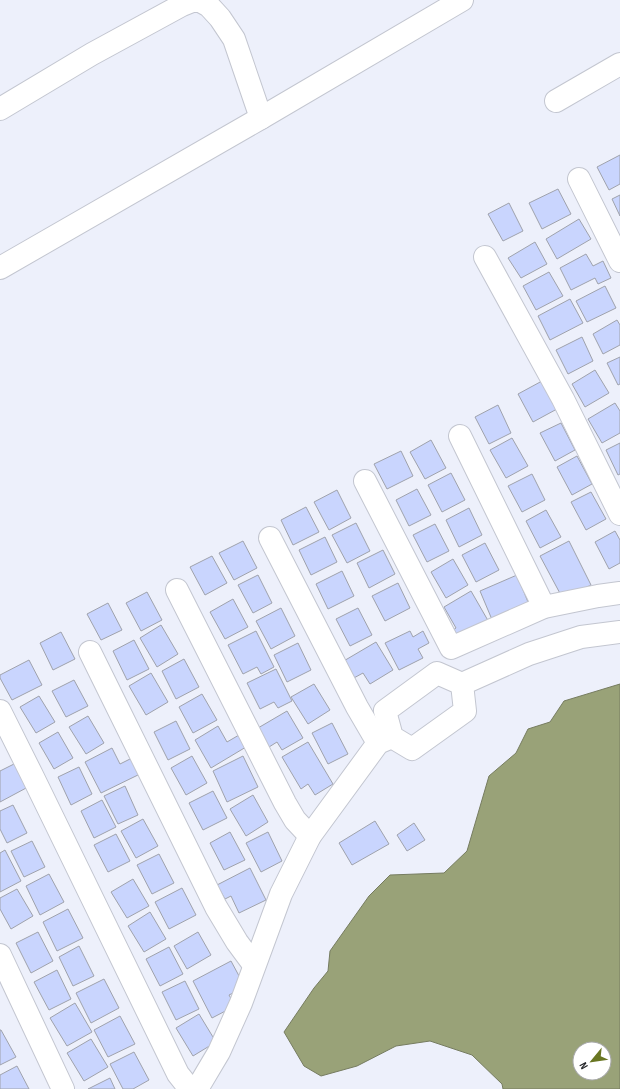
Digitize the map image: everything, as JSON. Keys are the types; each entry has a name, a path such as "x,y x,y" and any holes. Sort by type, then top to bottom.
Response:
{"street":[{"path":"0,268 261,118 462,0"},
{"path":"0,109 92,54 182,5 192,1 200,1 209,6 220,18 234,39 261,118"},
{"path":"556,101 620,64"},
{"path":"579,179 620,261"},
{"path":"485,257 563,399 620,514"},
{"path":"460,436 544,607"},
{"path":"365,481 451,648 544,607 620,593"},
{"path":"270,538 354,700 385,740 412,749 465,711 462,684"},
{"path":"178,590 285,803 296,820 310,836"},
{"path":"197,1089 219,1052 240,1003 281,894 310,836 385,740 385,711 437,673 462,684 529,654 581,637 620,632"},
{"path":"90,652 216,907 237,942 254,965"},
{"path":"0,711 178,1074 190,1089"},
{"path":"0,956 63,1089"}],"shaded area":[{"path":"620,684 620,1089 503,1089 502,1084 472,1055 430,1041 396,1046 357,1066 321,1076 304,1066 284,1032 314,988 328,971 330,951 369,896 390,875 444,873 467,851 489,776 516,753 528,729 550,722 564,701"}],"building":[{"path":"620,155 620,184 609,190 597,167"},
{"path":"558,189 571,214 542,229 529,203"},
{"path":"620,195 620,216 612,199"},
{"path":"509,203 523,231 503,241 488,214"},
{"path":"579,219 591,239 557,259 546,239"},
{"path":"535,242 547,264 521,278 508,258"},
{"path":"586,254 593,266 603,261 611,278 598,284 595,278 571,290 560,268"},
{"path":"549,272 563,296 536,310 523,286"},
{"path":"605,286 616,308 587,322 576,301"},
{"path":"570,299 583,323 550,340 538,316"},
{"path":"617,320 620,325 620,345 603,354 593,334"},
{"path":"582,337 593,361 568,374 556,350"},
{"path":"620,357 620,384 618,385 607,363"},
{"path":"595,370 609,393 585,407 572,384"},
{"path":"542,381 557,409 533,422 518,394"},
{"path":"615,403 620,411 620,433 602,443 588,419"},
{"path":"498,405 511,433 489,444 475,417"},
{"path":"561,423 575,450 555,461 540,433"},
{"path":"512,438 528,466 506,478 490,450"},
{"path":"431,440 446,468 425,479 410,452"},
{"path":"620,443 620,474 618,475 606,450"},
{"path":"401,451 413,476 387,489 374,464"},
{"path":"577,456 592,484 572,495 557,467"},
{"path":"451,473 465,500 442,512 428,485"},
{"path":"532,474 545,500 522,512 508,486"},
{"path":"417,489 431,515 409,526 396,500"},
{"path":"337,490 351,518 329,530 314,502"},
{"path":"591,492 606,519 586,530 571,502"},
{"path":"306,507 319,532 293,545 281,520"},
{"path":"469,508 482,535 459,547 446,520"},
{"path":"546,510 561,537 540,548 526,521"},
{"path":"356,523 370,551 347,563 332,535"},
{"path":"435,524 449,551 427,562 413,535"},
{"path":"615,531 620,540 620,563 609,569 595,542"},
{"path":"325,537 337,562 311,575 299,550"},
{"path":"243,541 257,568 234,580 219,553"},
{"path":"569,541 591,585 563,599 540,556"},
{"path":"485,543 499,570 476,582 462,555"},
{"path":"383,550 395,574 369,588 357,563"},
{"path":"212,556 227,583 205,595 190,567"},
{"path":"453,559 468,585 446,598 431,572"},
{"path":"342,571 354,596 328,609 316,584"},
{"path":"258,575 272,603 253,613 238,585"},
{"path":"517,575 530,607 493,622 480,591"},
{"path":"398,583 410,608 385,621 372,596"},
{"path":"471,591 490,624 460,642 453,630 456,628 444,607"},
{"path":"147,592 162,620 141,631 126,603"},
{"path":"233,599 248,627 225,639 210,612"},
{"path":"108,603 122,630 101,640 87,614"},
{"path":"281,608 295,636 271,649 256,621"},
{"path":"358,608 372,635 350,646 336,619"},
{"path":"161,625 178,654 157,667 140,638"},
{"path":"256,631 274,667 261,674 257,667 243,674 228,645"},
{"path":"410,631 413,637 423,631 429,643 418,649 423,658 399,670 385,643"},
{"path":"61,632 75,659 53,670 40,643"},
{"path":"134,640 149,669 127,680 113,651"},
{"path":"376,642 393,670 370,684 363,673 352,679 342,662"},
{"path":"298,643 311,670 287,682 274,655"},
{"path":"184,659 199,687 176,699 162,671"},
{"path":"29,660 42,685 12,700 0,678 0,675"},
{"path":"276,669 292,701 278,708 274,702 260,709 247,683"},
{"path":"151,673 168,702 146,715 129,686"},
{"path":"74,680 88,706 66,717 52,691"},
{"path":"314,684 330,710 308,724 291,697"},
{"path":"202,694 217,720 193,733 179,707"},
{"path":"39,696 55,722 36,733 20,707"},
{"path":"287,711 303,738 282,750 277,742 269,747 258,728"},
{"path":"88,716 104,743 86,754 69,727"},
{"path":"176,721 190,749 168,760 154,732"},
{"path":"332,723 348,754 328,764 312,733"},
{"path":"218,726 227,742 239,735 246,747 211,768 195,740"},
{"path":"58,732 73,758 54,769 39,743"},
{"path":"308,742 333,784 315,795 308,784 301,789 282,757"},
{"path":"112,748 120,764 132,758 140,774 101,793 85,762"},
{"path":"192,756 207,783 186,795 171,768"},
{"path":"243,756 258,787 227,802 213,771"},
{"path":"16,763 28,787 0,802 0,771"},
{"path":"79,767 92,794 71,805 58,777"},
{"path":"125,786 138,815 118,824 104,796"},
{"path":"213,791 227,818 203,830 189,803"},
{"path":"253,795 268,822 246,836 230,809"},
{"path":"102,800 116,827 94,838 81,811"},
{"path":"13,805 27,833 7,843 0,829 0,811"},
{"path":"143,819 158,846 136,858 121,831"},
{"path":"375,821 389,844 352,865 339,843"},
{"path":"414,823 425,840 407,851 397,835"},
{"path":"230,832 245,860 224,870 210,843"},
{"path":"268,832 282,861 261,872 246,843"},
{"path":"116,834 130,861 108,872 94,845"},
{"path":"32,841 45,867 24,877 11,851"},
{"path":"5,850 21,881 0,892 0,853"},
{"path":"159,854 174,883 152,894 137,865"},
{"path":"250,868 266,900 239,913 231,896 225,899 217,885"},
{"path":"49,874 64,902 40,915 26,886"},
{"path":"133,879 149,906 127,918 111,892"},
{"path":"182,888 196,915 169,929 155,902"},
{"path":"17,889 33,916 11,929 0,909 0,898"},
{"path":"68,909 83,938 57,951 43,922"},
{"path":"150,912 166,939 144,952 128,926"},
{"path":"38,932 53,961 31,973 16,943"},
{"path":"198,932 211,955 187,969 174,946"},
{"path":"79,946 94,976 73,986 59,957"},
{"path":"169,947 183,974 160,986 146,959"},
{"path":"231,961 245,987 229,995 235,1006 212,1018 193,981"},
{"path":"57,970 71,999 49,1010 34,982"},
{"path":"104,979 119,1008 91,1023 76,993"},
{"path":"185,981 199,1009 176,1020 162,992"},
{"path":"75,1003 92,1032 67,1046 50,1018"},
{"path":"199,1014 216,1042 193,1056 176,1028"},
{"path":"120,1016 135,1044 108,1057 94,1030"},
{"path":"0,1030 16,1057 0,1065"},
{"path":"91,1039 108,1067 84,1081 67,1053"},
{"path":"134,1052 149,1080 133,1089 123,1089 110,1064"},
{"path":"17,1066 29,1089 0,1089 0,1075"},
{"path":"110,1078 115,1089 88,1089"}]}
